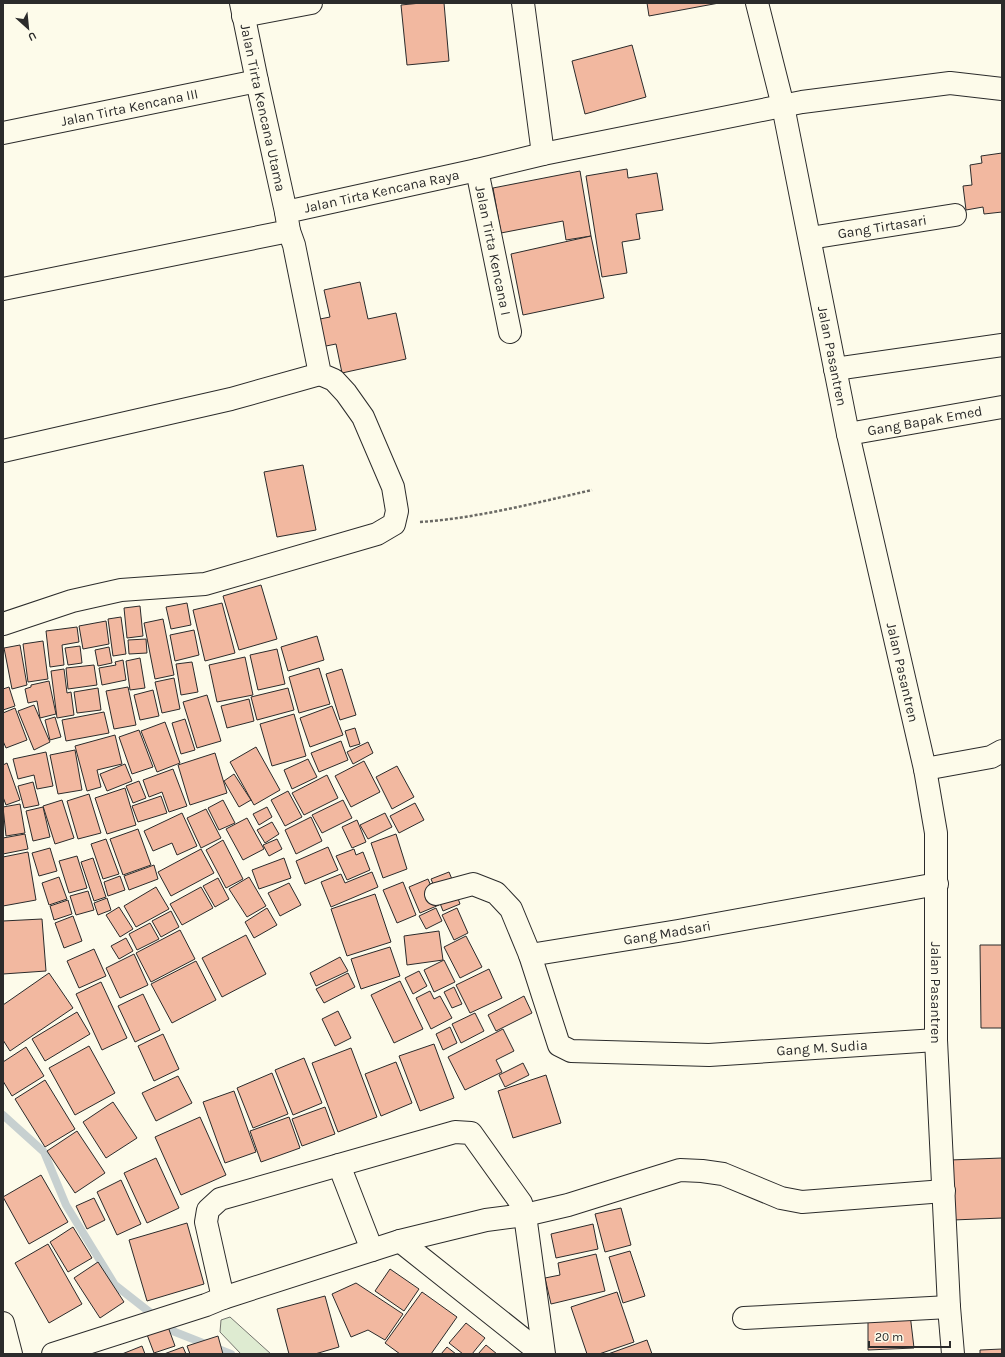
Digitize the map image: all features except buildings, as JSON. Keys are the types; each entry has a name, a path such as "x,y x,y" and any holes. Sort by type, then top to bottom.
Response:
{"street":[{"path":"242,10 311,3"},
{"path":"523,3 543,154"},
{"name":"Jalan Pasantren","path":"757,3 783,106 848,434 925,769 936,833 936,1040 949,1307 953,1354"},
{"name":"Jalan Tirta Kencana Utama","path":"242,10 294,245 320,374"},
{"name":"Jalan Tirta Kencana III","path":"3,133 257,81"},
{"name":"Jalan Tirta Kencana Raya","path":"3,289 288,221 477,170 543,154 802,102 950,83 1002,90"},
{"name":"Jalan Tirta Kencana I","path":"477,170 510,332"},
{"name":"Gang Tirtasari","path":"810,238 955,215"},
{"path":"835,369 1002,345"},
{"path":"3,451 231,399 320,374 334,380 346,393 363,417 393,487 397,511 394,524 377,534 205,584 121,590 72,601 3,624"},
{"name":"Gang Bapak Emed","path":"848,434 1002,407"},
{"path":"925,769 998,756"},
{"path":"436,894 473,884 496,893 511,910 530,955"},
{"name":"Gang Madsari","path":"530,955 678,931 937,884"},
{"name":"Gang M. Sudia","path":"530,955 558,1046 571,1051 709,1055 936,1040"},
{"path":"223,1298 206,1222 208,1210 220,1199 455,1132 471,1133 523,1209 543,1354"},
{"path":"339,1165 372,1250"},
{"path":"53,1354 400,1241 486,1220 523,1209 568,1205 680,1170 723,1174 781,1198 802,1202 943,1185"},
{"path":"400,1241 543,1354"},
{"path":"744,1318 949,1307"},
{"path":"3,1323 11,1354"}],"path":[{"path":"394,524 461,518 592,490"}],"green space":[{"path":"230,1317 271,1354 241,1354 220,1332 221,1320"}],"waterway":[{"path":"3,1115 44,1152 66,1205 115,1285 175,1332 231,1354"}]}
